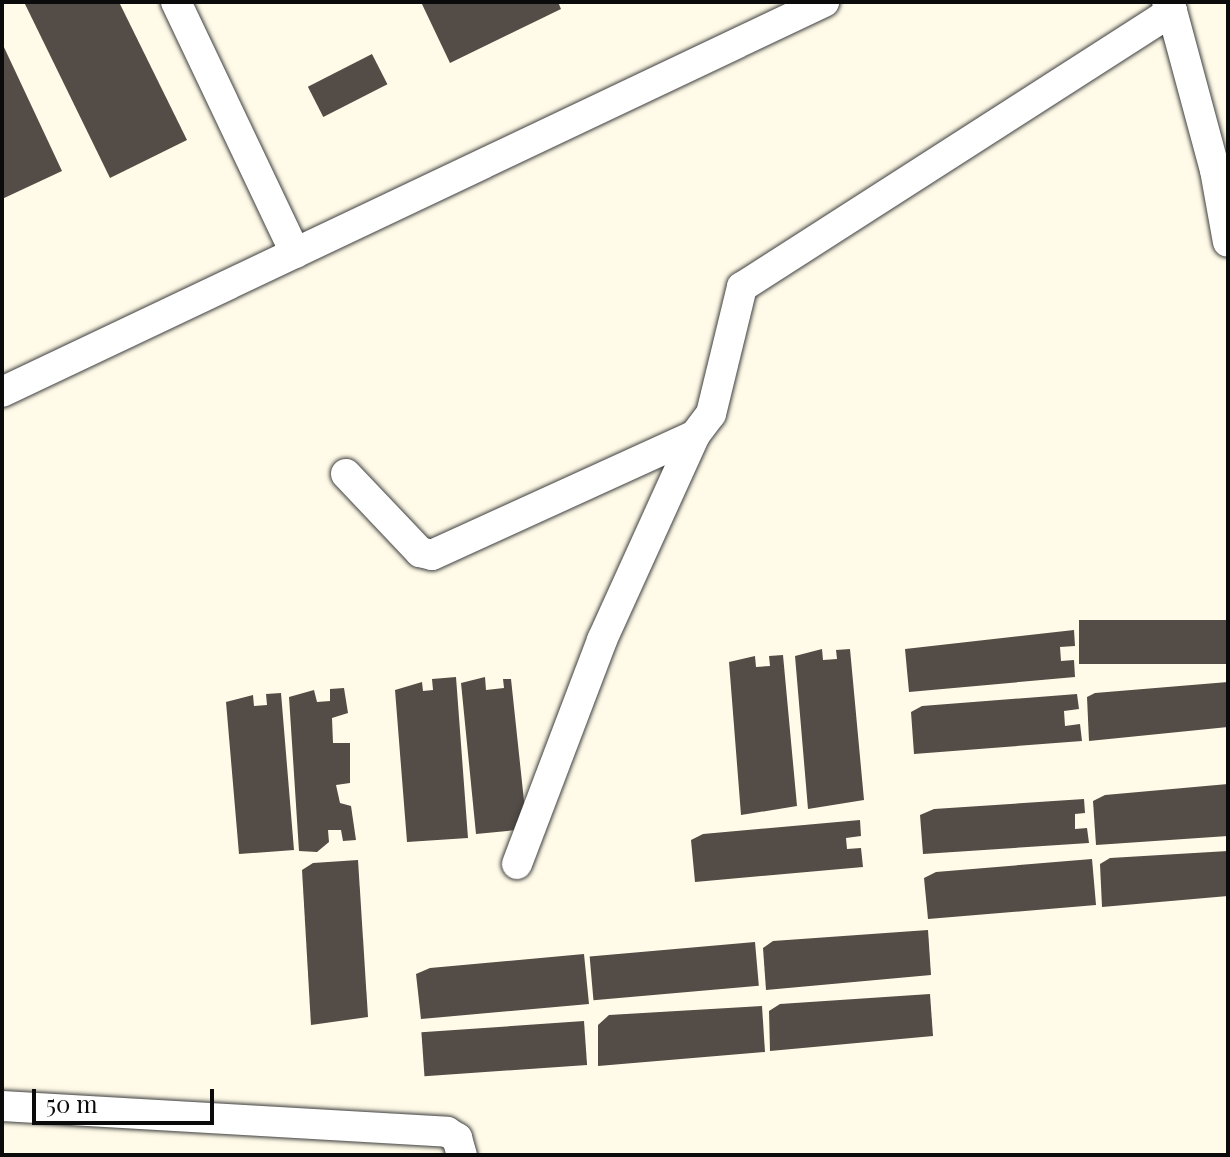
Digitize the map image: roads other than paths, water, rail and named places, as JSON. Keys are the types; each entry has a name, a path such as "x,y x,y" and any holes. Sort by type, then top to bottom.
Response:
{"street":[{"path":"176,2 295,253"},
{"path":"2,392 824,2"},
{"path":"517,864 602,640 695,435 711,414 742,287 1170,6 1215,170 1228,242"},
{"path":"346,474 420,552 432,555 695,435"},
{"path":"2,1106 447,1132 457,1138 462,1155"}]}
